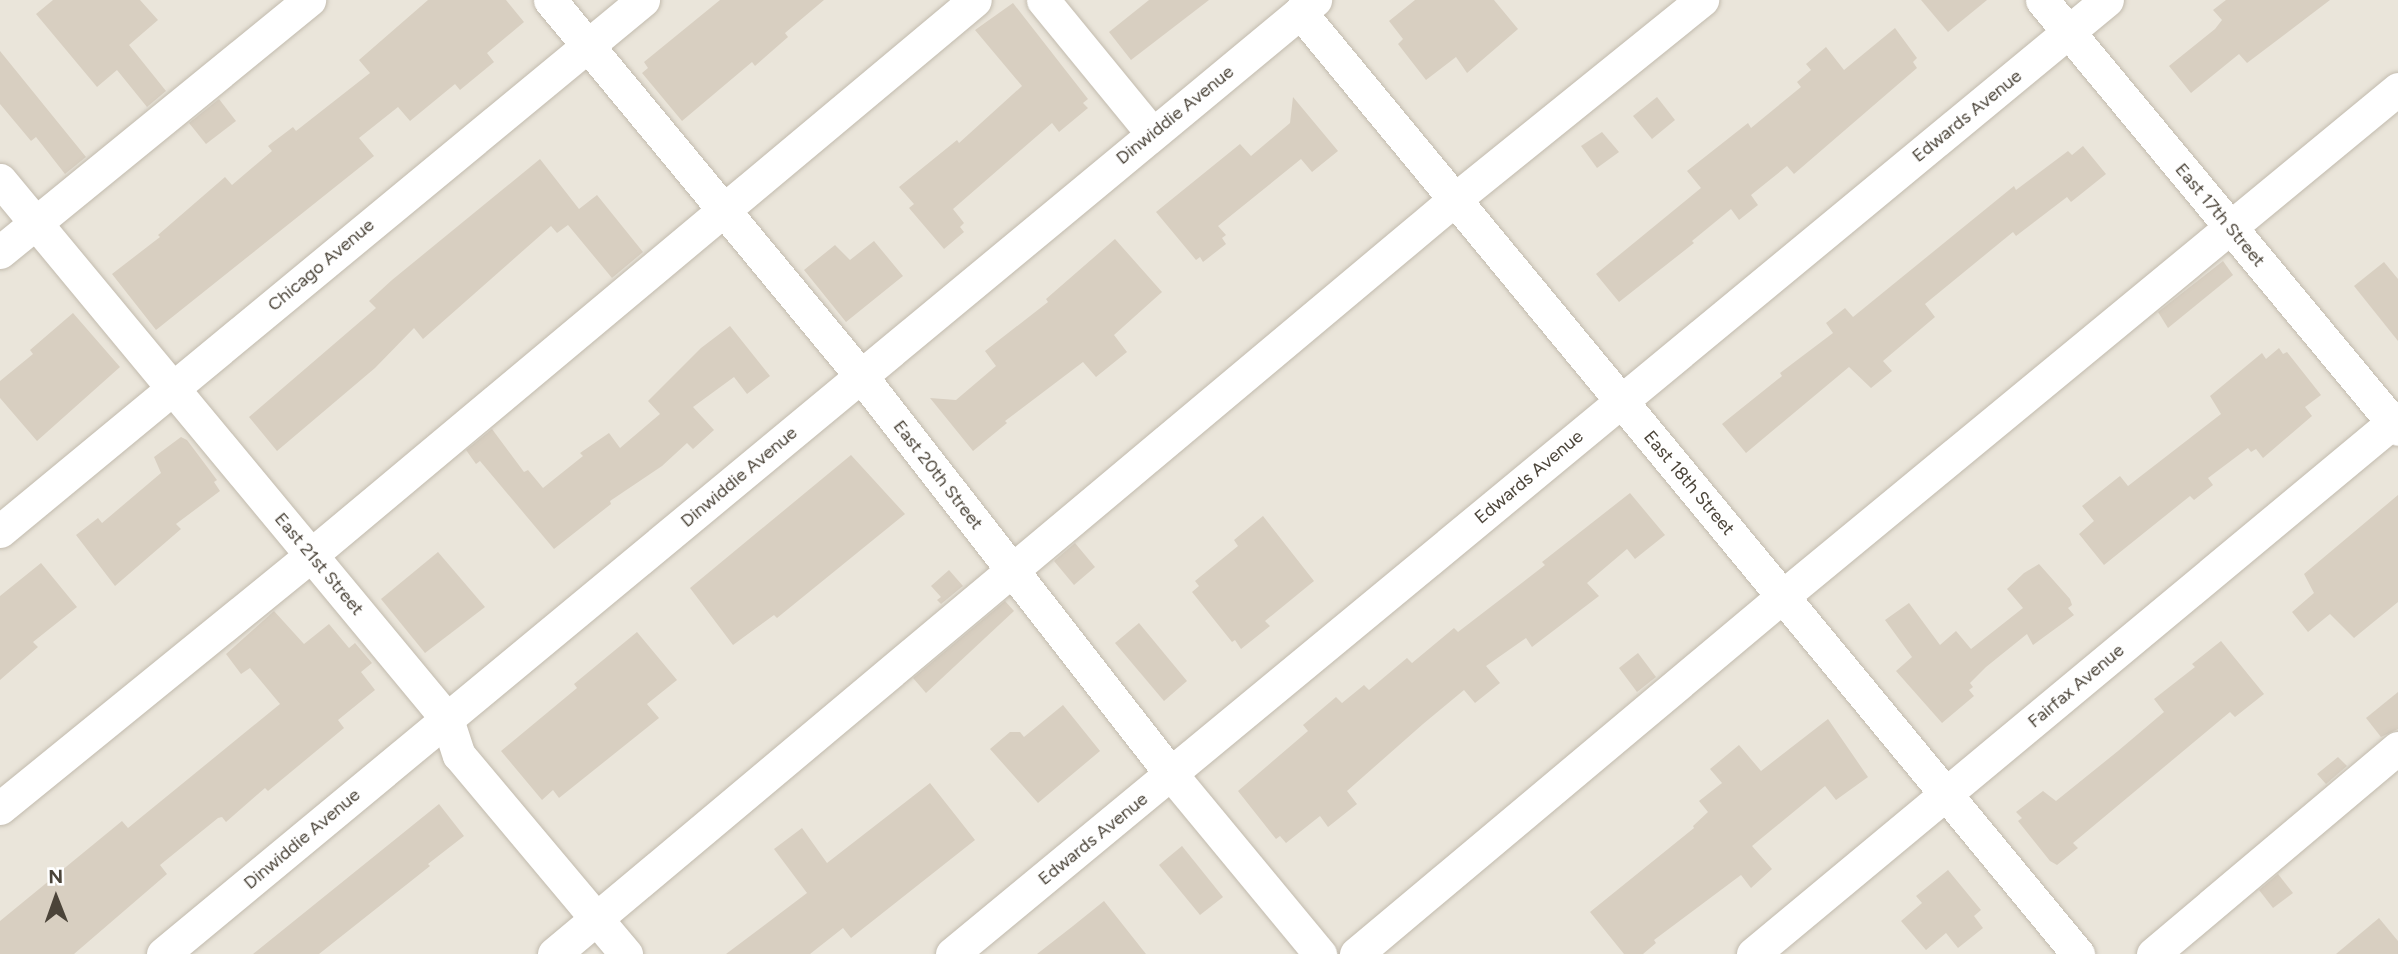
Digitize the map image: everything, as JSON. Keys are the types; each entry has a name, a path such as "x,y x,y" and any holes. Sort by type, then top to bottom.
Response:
{"street":[{"path":"0,252 309,0"},
{"name":"East 20th Street","path":"551,0 861,376 1171,774 1320,954"},
{"name":"Chicago Avenue","path":"0,531 643,0"},
{"path":"0,808 311,555 722,208 975,0"},
{"path":"1043,0 1152,133"},
{"path":"554,954 1454,200 1702,0"},
{"name":"East 17th Street","path":"2042,0 2396,423"},
{"name":"Edwards Avenue","path":"952,954 2107,0"},
{"name":"Dinwiddie Avenue","path":"163,954 1307,6"},
{"name":"East 18th Street","path":"1307,6 1454,200 2078,954"},
{"path":"1356,954 1783,596 2398,89"},
{"name":"East 21st Street","path":"0,180 447,719 459,755 626,954"},
{"name":"Fairfax Avenue","path":"1753,954 2396,423"},
{"path":"2153,954 2398,748"}],"shaded area":[{"path":"0,0 2398,0 2398,954 0,954"}],"building":[{"path":"53,0 140,0 158,20 129,45 166,91 147,107 117,70 97,87 36,14"},
{"path":"428,0 506,0 524,22 487,53 494,62 460,90 455,84 410,121 398,107 359,138 374,156 156,330 112,274 160,237 158,235 225,177 232,185 272,151 268,146 293,127 296,131 370,73 359,60"},
{"path":"720,0 824,0 785,33 788,37 755,66 752,62 682,121 642,73 648,68 644,62"},
{"path":"1149,0 1209,0 1131,60 1109,32"},
{"path":"1415,0 1494,0 1518,29 1467,73 1456,57 1426,80 1398,44 1403,39 1389,21"},
{"path":"1921,0 1987,0 1948,32"},
{"path":"2226,0 2330,0 2247,63 2239,54 2191,93 2169,66 2215,29 2222,20 2213,10"},
{"path":"1013,3 1088,99 1083,103 1088,108 1059,132 1052,123 953,209 964,223 960,227 964,232 944,249 909,208 914,204 899,187 957,140 959,143 1022,86 975,30"},
{"path":"1895,28 1917,58 1913,62 1917,68 1794,174 1787,166 1751,195 1758,205 1739,220 1731,209 1692,241 1694,243 1619,302 1596,274 1701,188 1687,171 1748,123 1751,128 1801,87 1797,82 1811,70 1806,64 1826,47 1844,70"},
{"path":"0,51 86,157 65,174 36,137 31,141 0,104"},
{"path":"1293,97 1338,151 1312,172 1301,159 1218,226 1226,235 1222,238 1226,244 1203,262 1200,257 1196,260 1156,212 1240,144 1251,156 1290,123"},
{"path":"1657,97 1675,120 1652,139 1633,116"},
{"path":"219,99 236,121 206,144 189,123"},
{"path":"1602,132 1619,152 1597,168 1581,146"},
{"path":"2083,146 2106,174 2071,202 2067,197 2016,236 2013,232 1925,304 1935,317 1883,361 1892,371 1871,388 1849,367 1746,453 1722,424 1782,376 1780,373 1833,333 1826,323 1845,308 1853,317 2014,186 2016,190 2068,151 2072,155"},
{"path":"540,159 579,209 597,195 643,252 612,278 568,225 557,233 551,226 423,339 414,328 375,368 277,451 249,417 376,308 369,301 392,280"},
{"path":"1115,239 1162,292 1114,335 1127,352 1096,377 1083,362 1005,421 1007,423 973,451 930,398 956,400 996,366 985,351 1048,302 1046,299"},
{"path":"874,241 903,276 846,322 804,270 835,245 850,260"},
{"path":"2223,261 2233,275 2168,328 2158,312"},
{"path":"2384,262 2398,279 2398,341 2354,286"},
{"path":"73,313 120,367 37,441 0,398 0,381 33,354 30,350"},
{"path":"730,326 770,376 747,394 734,377 693,407 714,430 693,449 687,443 662,466 610,501 611,504 554,549 480,461 476,464 466,450 492,429 524,472 528,470 543,488 583,456 580,453 609,433 620,448 660,414 648,401 701,348"},
{"path":"2279,348 2283,354 2287,352 2321,395 2305,407 2312,416 2263,458 2256,449 2251,452 2248,448 2208,478 2213,485 2194,500 2190,496 2104,565 2079,534 2094,521 2082,506 2120,476 2128,486 2221,414 2210,396 2262,353 2266,359"},
{"path":"181,437 187,440 217,480 214,482 220,491 176,524 181,529 115,586 76,535 98,518 102,523 161,473 154,457"},
{"path":"851,455 905,514 777,618 774,615 733,645 690,588"},
{"path":"1630,493 1665,535 1635,559 1627,549 1587,583 1599,596 1532,647 1526,638 1486,666 1500,683 1475,703 1464,690 1423,724 1347,791 1357,804 1328,827 1320,816 1286,843 1280,836 1276,839 1238,791 1308,731 1303,725 1336,697 1342,703 1364,685 1369,690 1407,658 1412,663 1454,628 1458,632 1545,565 1542,562"},
{"path":"2398,495 2398,602 2354,638 2330,614 2308,632 2292,612 2314,593 2304,574"},
{"path":"1263,516 1314,581 1265,621 1270,626 1241,649 1235,640 1232,642 1192,592 1199,586 1195,581 1238,546 1234,540"},
{"path":"1075,543 1095,567 1074,585 1054,561"},
{"path":"438,552 485,607 425,653 381,599"},
{"path":"41,563 77,607 33,642 38,647 0,680 0,596"},
{"path":"2039,564 2070,599 2072,605 2068,608 2074,615 2033,645 2027,634 1986,667 1970,683 1973,687 1969,690 1974,696 1942,723 1896,671 1912,657 1885,620 1909,603 1940,645 1956,631 1971,649 2023,608 2007,589 2024,573"},
{"path":"949,570 963,586 941,604 937,600 941,597 931,586"},
{"path":"1005,601 1014,611 926,693 913,678"},
{"path":"274,611 304,644 329,624 349,648 355,643 372,663 361,672 375,690 338,720 344,728 268,791 265,788 226,822 222,817 218,818 160,865 167,874 74,954 0,954 0,921 122,821 128,828 280,704 250,668 241,674 226,654"},
{"path":"1139,623 1187,681 1164,701 1115,643"},
{"path":"637,632 677,680 647,704 659,718 559,798 553,790 542,800 501,751 577,688 574,684"},
{"path":"2221,641 2264,694 2235,717 2230,712 2073,843 2078,848 2057,865 2050,861 2018,821 2022,818 2016,812 2043,791 2056,801 2118,751 2164,712 2154,699 2195,667 2192,664"},
{"path":"1638,653 1656,677 1637,692 1619,668"},
{"path":"2398,692 2398,729 2381,737 2366,718"},
{"path":"1063,705 1100,751 1038,803 990,749 1010,732 1020,732 1024,737"},
{"path":"1828,719 1868,777 1836,800 1825,786 1752,846 1772,869 1751,888 1741,875 1654,940 1656,943 1643,954 1624,954 1590,912 1694,828 1708,812 1699,801 1722,783 1710,769 1739,745 1761,771"},
{"path":"2338,757 2347,766 2326,784 2317,774"},
{"path":"930,783 975,840 851,938 843,928 810,954 726,954 807,893 774,849 802,828 827,863"},
{"path":"439,804 464,836 428,864 430,866 319,954 253,954"},
{"path":"1182,846 1223,897 1200,915 1159,865"},
{"path":"1948,870 1981,910 1974,916 1983,928 1958,948 1946,933 1926,950 1901,921 1922,903 1916,896"},
{"path":"2278,874 2293,893 2273,908 2259,890"},
{"path":"1104,901 1146,954 1037,954 1073,926"},
{"path":"2379,918 2398,941 2398,954 2336,954"}]}
